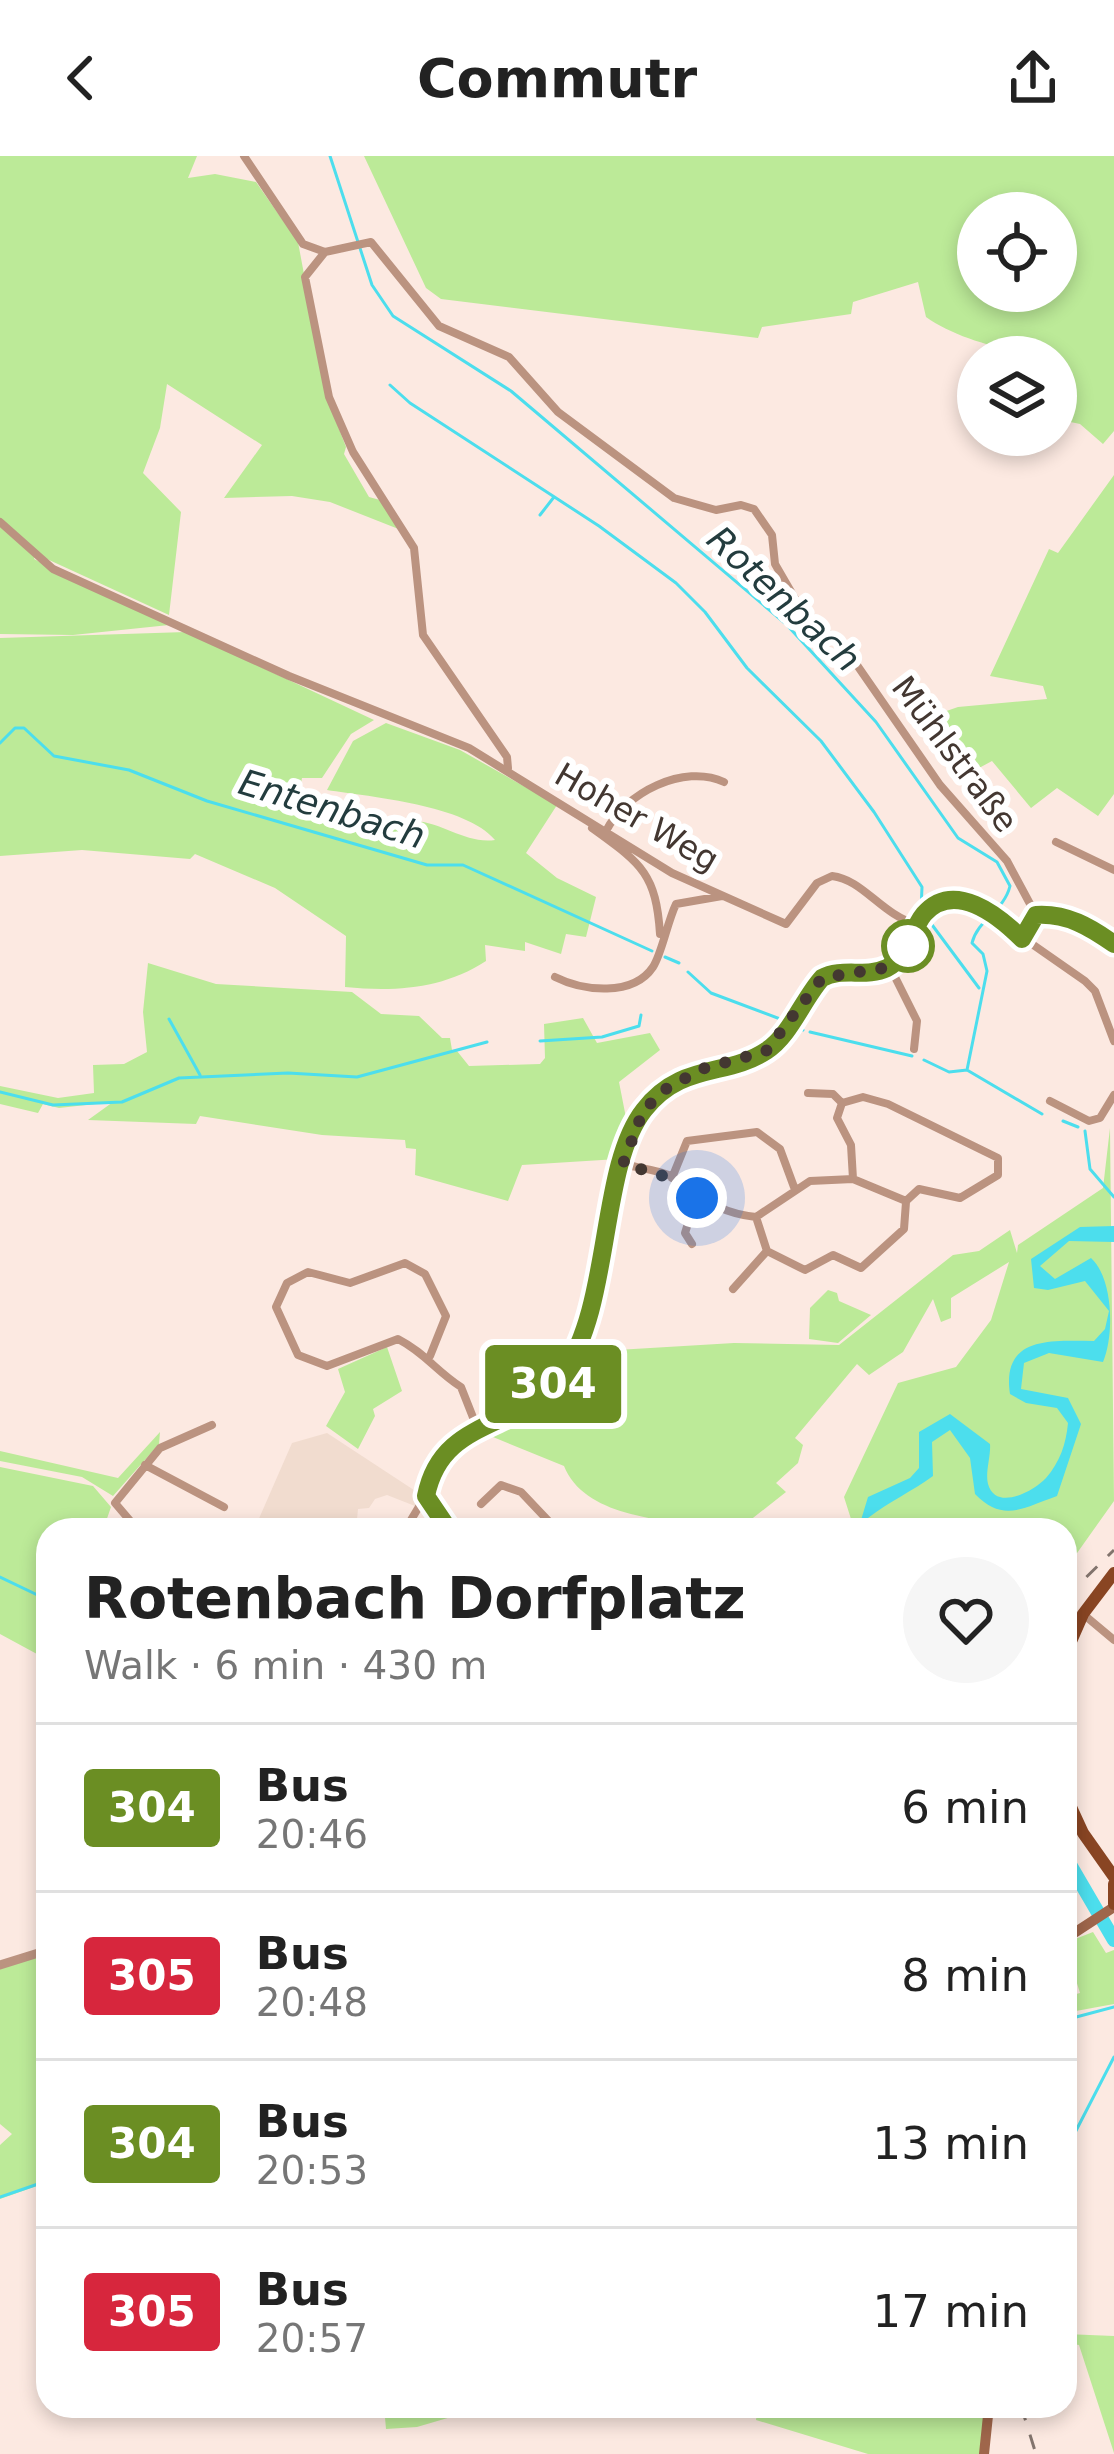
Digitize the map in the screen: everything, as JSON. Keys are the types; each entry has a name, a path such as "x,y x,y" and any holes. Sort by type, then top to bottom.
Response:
{"main road":[{"path":"1077,1628 1114,1573"},
{"path":"1077,1820 1114,1880 1112,1908 1077,1933"},
{"path":"984,2454 988,2418"}],"street":[{"path":"244,156 303,244 305,277 334,410 377,494 414,548 424,635 507,758 508,768"},
{"name":"Mühlstraße","path":"325,252 361,242 379,247 426,315 509,357 558,412 674,498 716,510 741,505 754,509 772,535 775,564 797,602 850,655 940,785 1007,861 1036,915"},
{"path":"303,244 325,252 305,277"},
{"name":"Hoher Weg","path":"0,522 52,569 508,768 672,873 786,924 817,884 839,876 859,886 887,914 922,918"},
{"path":"605,831 612,819 680,776 724,782"},
{"path":"584,818 647,872 658,908 660,937"},
{"path":"1056,842 1114,870"},
{"path":"658,908 732,896"},
{"path":"412,1518 426,1496 431,1468 444,1448 531,1404 573,1358 632,1132 664,1090 702,1069 766,1051 822,978 890,967 922,918 956,898 994,916 1095,992 1114,1041"},
{"path":"555,977 611,988 635,982 654,966 660,937 676,904"},
{"path":"1022,939 1036,915 1077,921 1114,944"},
{"path":"890,967 917,1021 914,1049"},
{"path":"808,1093 833,1094 842,1103"},
{"path":"1050,1101 1089,1121 1100,1118 1114,1095"},
{"path":"766,1252 806,1270 833,1255 860,1268 904,1229 906,1201 919,1189 960,1198 998,1175 998,1158 887,1104 863,1097 842,1103"},
{"path":"842,1103 837,1118 851,1145 853,1179"},
{"path":"672,1178 686,1141 757,1132 780,1149 794,1187"},
{"path":"623,1164 672,1178 697,1198 757,1216"},
{"path":"757,1216 794,1187 810,1181 853,1179 906,1201"},
{"path":"692,1244 685,1233 697,1198"},
{"path":"757,1216 766,1252"},
{"path":"733,1289 766,1252"},
{"path":"430,1356 446,1316 425,1274 405,1263 350,1283 308,1272 287,1283 276,1307 298,1354 326,1366 398,1339 430,1356 442,1377 461,1387 478,1430"},
{"path":"128,1518 115,1503 160,1448 212,1425"},
{"path":"146,1465 224,1507"},
{"path":"481,1504 501,1485 521,1492 545,1518"},
{"path":"426,1496 441,1518"},
{"path":"1083,1614 1114,1640"},
{"path":"0,1965 36,1954"}],"shaded area":[{"path":"327,1433 423,1496 415,1506 387,1495 375,1499 369,1508 358,1509 357,1518 259,1518 292,1443"}],"green space":[{"path":"0,156 197,156 188,178 215,174 256,182 298,242 327,398 346,447 344,454 369,497 380,500 401,530 330,502 292,496 224,498 262,445 167,384 160,428 143,473 181,512 169,615 36,554 34,559 169,625 73,635 0,634"},
{"path":"364,156 1114,156 1114,431 1103,444 1077,423 1077,336 955,333 926,317 918,282 853,302 851,314 762,327 758,338 441,299 426,288"},
{"path":"1114,475 1114,794 1098,816 1057,788 1031,808 992,761 955,781 930,731 935,715 958,707 1047,699 1043,686 990,676 1049,549 1058,553"},
{"path":"186,632 374,720 351,734 322,778 302,778 300,788 327,802 426,823 474,839 495,840 463,818 441,811 327,790 353,741 386,723 460,750 557,805 526,853 557,878 596,897 586,937 566,934 561,954 525,942 525,951 485,945 486,961 436,983 382,989 345,987 346,936 275,888 195,854 190,859 82,850 0,856 0,638"},
{"path":"148,963 216,984 352,992 381,1014 419,1016 442,1038 450,1038 452,1050 446,1053 457,1051 469,1066 540,1064 545,1058 544,1024 583,1018 597,1043 650,1033 660,1050 619,1082 628,1128 618,1159 522,1165 508,1201 415,1175 416,1149 406,1148 405,1140 322,1135 200,1116 196,1124 88,1120 113,1102 59,1108 43,1104 38,1113 0,1104 0,1086 58,1098 94,1093 93,1065 124,1064 147,1052 143,1012"},
{"path":"1110,1128 1114,1501 1077,1553 1077,1518 851,1518 844,1497 898,1383 956,1367 991,1320 1009,1262 951,1298 951,1318 941,1322 933,1299 903,1352 869,1375 857,1364 795,1438 803,1445 798,1463 776,1483 786,1492 753,1518 650,1518 616,1509 576,1485 564,1466 493,1437 503,1425 544,1405 600,1351 734,1343 839,1345 953,1255 979,1251 1010,1230 1017,1253 1018,1245 1103,1188"},
{"path":"828,1290 837,1293 839,1301 871,1315 838,1343 809,1339 810,1308"},
{"path":"387,1347 402,1391 373,1409 375,1416 358,1449 326,1426 345,1392 338,1369"},
{"path":"160,1432 159,1444 113,1496 82,1477 0,1461 0,1451 118,1478"},
{"path":"0,1467 93,1486 111,1507 107,1518 36,1518 36,1654 0,1634"},
{"path":"1093,1932 1106,1953 1114,1950 1114,2004 1077,2011 1077,1938"},
{"path":"36,1957 36,2186 0,2199 0,2145 12,2134 0,2124 0,1968"},
{"path":"1077,2334 1114,2336 1114,2453"},
{"path":"385,2418 448,2418 417,2427 386,2429"},
{"path":"984,2418 980,2454 868,2454 756,2420"}],"water":[{"path":"1114,1226 1114,1242 1069,1241 1040,1266 1055,1279 1091,1258 1099,1267 1110,1308 1103,1362 1049,1353 1024,1363 1021,1389 1068,1398 1081,1424 1057,1496 1004,1511 985,1503 975,1494 970,1458 950,1430 932,1442 933,1476 862,1518 868,1497 910,1478 919,1468 919,1432 950,1414 990,1444 988,1484 999,1497 1024,1493 1046,1478 1062,1452 1068,1423 1057,1408 1026,1403 1010,1394 1009,1375 1022,1351 1033,1345 1094,1341 1105,1329 1109,1311 1085,1281 1048,1290 1034,1288 1031,1259 1080,1227"}],"waterway":[{"name":"Rotenbach","path":"330,156 372,285 393,316 511,391 786,624 876,722 958,838 997,862 1010,886 972,943 983,954 987,971 967,1070 1042,1114"},
{"path":"390,385 410,403 599,526 676,583 705,612 747,668 821,741 874,812 922,887 921,910 979,988"},
{"path":"540,515 554,497"},
{"name":"Entenbach","path":"0,743 15,728 24,728 54,756 129,770 207,801 427,865 463,865 652,951"},
{"name":"Entenbach","path":"665,957 679,963"},
{"name":"Entenbach","path":"688,972 711,993 783,1020"},
{"path":"540,1041 602,1037 639,1026 641,1015"},
{"path":"169,1019 200,1075"},
{"name":"Entenbach","path":"795,1026 803,1030"},
{"name":"Entenbach","path":"810,1032 912,1056"},
{"path":"0,1092 53,1105 122,1102 179,1078 288,1073 357,1077 487,1042"},
{"name":"Entenbach","path":"924,1060 949,1072 967,1070"},
{"name":"Rotenbach","path":"1063,1121 1078,1127"},
{"name":"Rotenbach","path":"1085,1131 1090,1169 1114,1197"},
{"path":"0,1577 36,1594"},
{"path":"1077,1877 1114,1940"},
{"path":"1077,2017 1114,2007"},
{"path":"1077,2129 1114,2057"},
{"path":"0,2197 36,2185"}],"railway":[{"path":"1077,1586 1114,1550"},
{"path":"1025,2418 1036,2454"}],"bus line":[{"name":"304","path":"437,1518 426,1496 431,1468 444,1448 531,1404 561,1378 573,1358 591,1305 632,1132 643,1111 664,1090 702,1069 766,1051 822,978 890,967 905,951 921,918 941,902 956,898 976,905 1022,939 1036,915 1048,914 1093,928 1114,944"}],"route":[{"path":"697,1198 681,1181 623,1164 643,1111 664,1090 702,1069 766,1051 822,978 890,967 908,946"}]}
